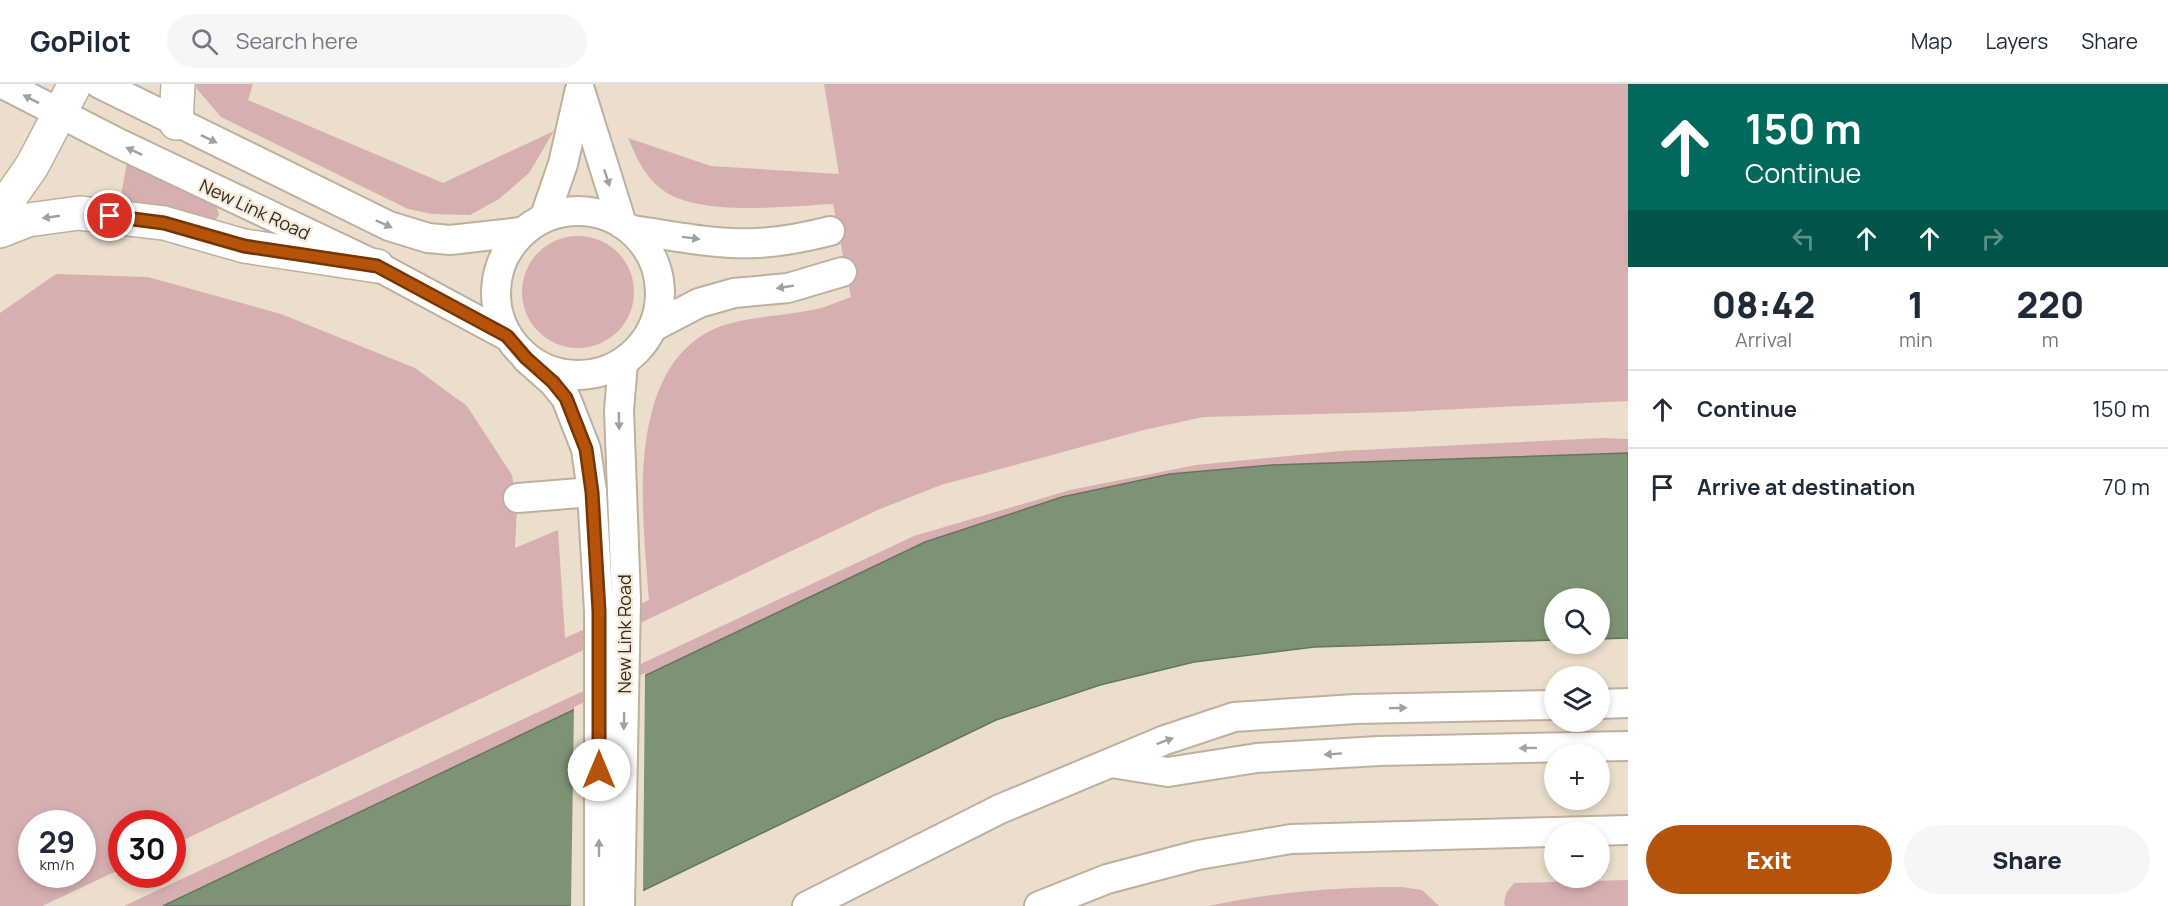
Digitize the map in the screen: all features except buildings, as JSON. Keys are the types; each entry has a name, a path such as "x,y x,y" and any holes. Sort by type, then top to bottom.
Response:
{"highway":[{"path":"0,212 32,166 75,84"},
{"path":"176,123 178,84"},
{"path":"0,231 28,220 79,213 164,223 244,246 377,266"}],"street":[{"name":"New Link Road","path":"3,84 377,266 507,336"},
{"name":"New Link Road","path":"100,84 389,226 428,238 450,240 521,232"},
{"path":"580,87 583,130 628,227 723,242 756,243 796,239 830,231"},
{"path":"545,216 583,130"},
{"name":"New Link Road","path":"526,358 550,371 578,376 601,372 623,363 641,347 653,327 660,305 660,281 653,259 628,227 601,214 573,211 545,216 521,232 502,257 496,282 496,310 507,336 526,358 553,382 566,398 586,449 592,492 599,611 600,906"},
{"path":"653,327 699,303 734,293 788,288 842,272"},
{"name":"New Link Road","path":"620,906 626,599 619,410 623,363"},
{"path":"518,498 592,492"},
{"path":"1610,704 1628,703"},
{"path":"807,906 1000,809 1165,740 1234,717 1355,708 1544,705"},
{"path":"1111,763 1168,772 1257,758 1379,751 1628,746"},
{"path":"1039,906 1107,879 1198,855 1291,839 1628,830"}],"shaded area":[{"path":"196,84 253,84 248,100 443,183 554,131 529,173 499,199 470,215 432,214 408,209 221,117 197,89"},
{"path":"824,84 1628,84 1628,401 1397,412 1203,417 1144,430 941,485 880,509 186,839 186,810 108,810 108,875 96,881 96,810 18,810 18,888 80,888 42,906 0,906 0,313 56,274 148,277 281,314 415,368 467,406 512,475 517,508 515,548 558,530 565,638 649,600 644,529 645,450 652,412 665,378 685,349 714,329 725,325 817,309 851,297 833,204 768,208 718,207 676,197 660,188 649,177 637,159 628,138 711,166 839,174"},
{"path":"127,162 216,203 219,215 215,220 120,201"},
{"path":"578,236 600,240 618,252 630,270 634,292 630,314 618,332 600,344 578,348 556,344 538,332 526,314 522,292 526,270 538,252 556,240"},
{"path":"1602,438 1628,439 1628,453 1272,465 1170,474 1062,497 925,542 163,906 124,906 162,888 186,888 186,877 914,536 1070,490 1196,465 1340,451"},
{"path":"1628,453 1628,638 1610,639 1610,588 1544,588 1544,640 1314,647 1194,662 1100,685 996,720 611,906 163,906 925,542 1062,497 1170,474 1272,465"},
{"path":"1610,880 1628,880 1628,906 1505,906 1504,904 1506,893 1514,883 1544,882 1544,888 1610,888"},
{"path":"1402,887 1422,890 1439,906 1209,906 1305,891"}],"pier":[{"path":"645,673 643,894 618,906 571,906 574,707"}],"route":[{"path":"110,216 164,223 244,246 377,266 507,336 526,358 553,382 566,398 586,449 592,492 599,611 599,770"}]}
